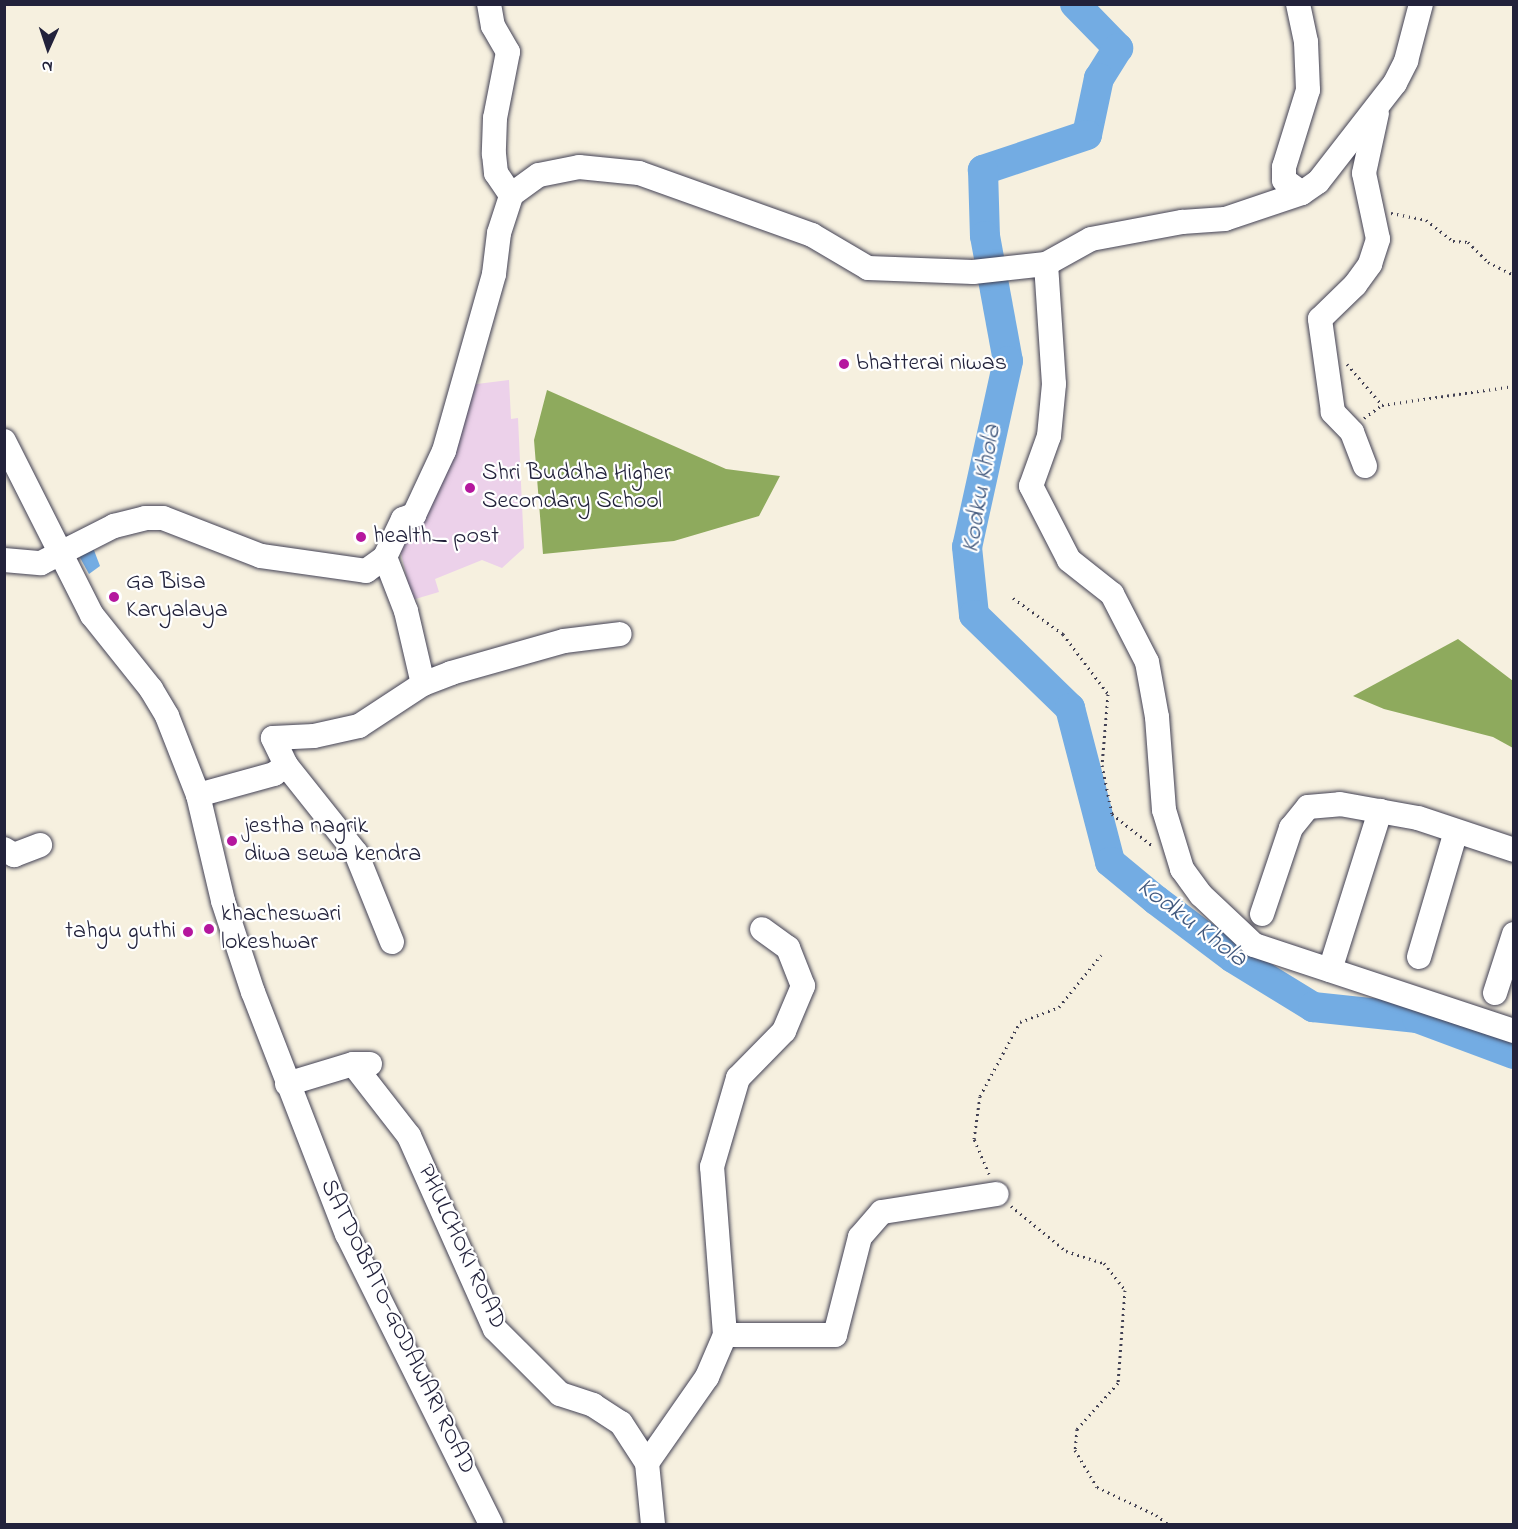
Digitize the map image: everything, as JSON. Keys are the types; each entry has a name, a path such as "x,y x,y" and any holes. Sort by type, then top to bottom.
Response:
{"street":[{"path":"489,4 493,26 508,52 495,118 494,154 496,173 511,195"},
{"path":"1298,4 1305,42 1308,90 1284,167 1284,180 1302,193"},
{"path":"4,560 41,563 60,556 114,525 145,518 163,518 261,556 366,571 385,557 403,519 414,514 444,451 494,274 499,233 511,195 539,175 579,167 639,173 812,235 868,268 973,272 1046,264 1091,239 1152,227 1225,219 1302,193 1318,182 1380,103 1406,61 1421,4"},
{"path":"1365,466 1352,432 1333,412 1320,319 1355,285 1370,264 1378,239 1364,173 1380,103"},
{"path":"1046,264 1054,384 1049,435 1031,486 1070,560 1112,594 1147,662 1157,717 1164,810 1182,869 1200,895 1254,945 1514,1031"},
{"name":"SATDOBATO-GODAWARI ROAD","path":"4,441 60,556 92,615 151,689 180,746 198,795 223,901 287,1084 347,1234 491,1524"},
{"path":"385,557 406,611 423,684"},
{"path":"392,942 356,853 286,765 273,738 314,736 359,726 423,684 564,641 620,634"},
{"path":"198,795 274,774 286,765"},
{"path":"1262,914 1291,828 1308,807 1340,804 1380,811 1456,831 1514,850"},
{"path":"1330,970 1380,811"},
{"path":"1419,957 1456,831"},
{"path":"4,849 14,855 40,845"},
{"path":"647,1463 707,1377 725,1335 712,1167 738,1078 784,1031 803,986 788,948 762,929"},
{"path":"1495,993 1514,934"},
{"name":"PHULCHOKI ROAD","path":"287,1084 363,1064 409,1136 495,1329 560,1394 593,1405 621,1423 647,1463 653,1524"},
{"path":"725,1335 835,1335 860,1237 882,1212 997,1194"}],"path":[{"path":"1373,216 1401,213 1426,220 1453,241 1468,242 1488,262 1514,275"},
{"path":"1340,358 1357,372 1382,405 1404,399 1514,386"},
{"path":"1014,598 1063,634 1108,694 1102,765 1112,814 1155,848"},
{"path":"1101,955 1059,1007 1020,1022 980,1096 974,1139 997,1194 1065,1251 1104,1263 1125,1290 1118,1383 1077,1429 1076,1450 1097,1487 1156,1515 1168,1524"}],"shaded area":[{"name":"Shri Buddha Higher Secondary School","path":"509,380 511,419 518,418 524,548 502,568 482,560 435,579 439,592 412,600 400,549 461,386"}],"green space":[{"path":"547,390 726,469 780,476 759,516 674,541 543,554 534,440"},
{"path":"1458,639 1513,681 1513,748 1493,737 1384,709 1353,696"}],"water":[{"path":"92,545 100,566 89,574 78,554"}],"waterway":[{"name":"Kodku Khola","path":"1075,4 1118,48 1099,78 1087,135 983,170 985,236 1008,361 967,547 974,615 1070,708 1110,862 1156,900 1233,958 1313,1007 1417,1018 1514,1054"}],"place":[{"name":"bhatterai niwas","path":"844,364"},
{"name":"Shri Buddha Higher Secondary School","path":"470,488"},
{"name":"health_ post","path":"361,537"},
{"name":"Ga Bisa Karyalaya","path":"114,597"},
{"name":"jestha nagrik diwa sewa kendra","path":"232,841"},
{"name":"khacheswari lokeshwar","path":"209,929"},
{"name":"tahgu guthi","path":"188,932"}]}
